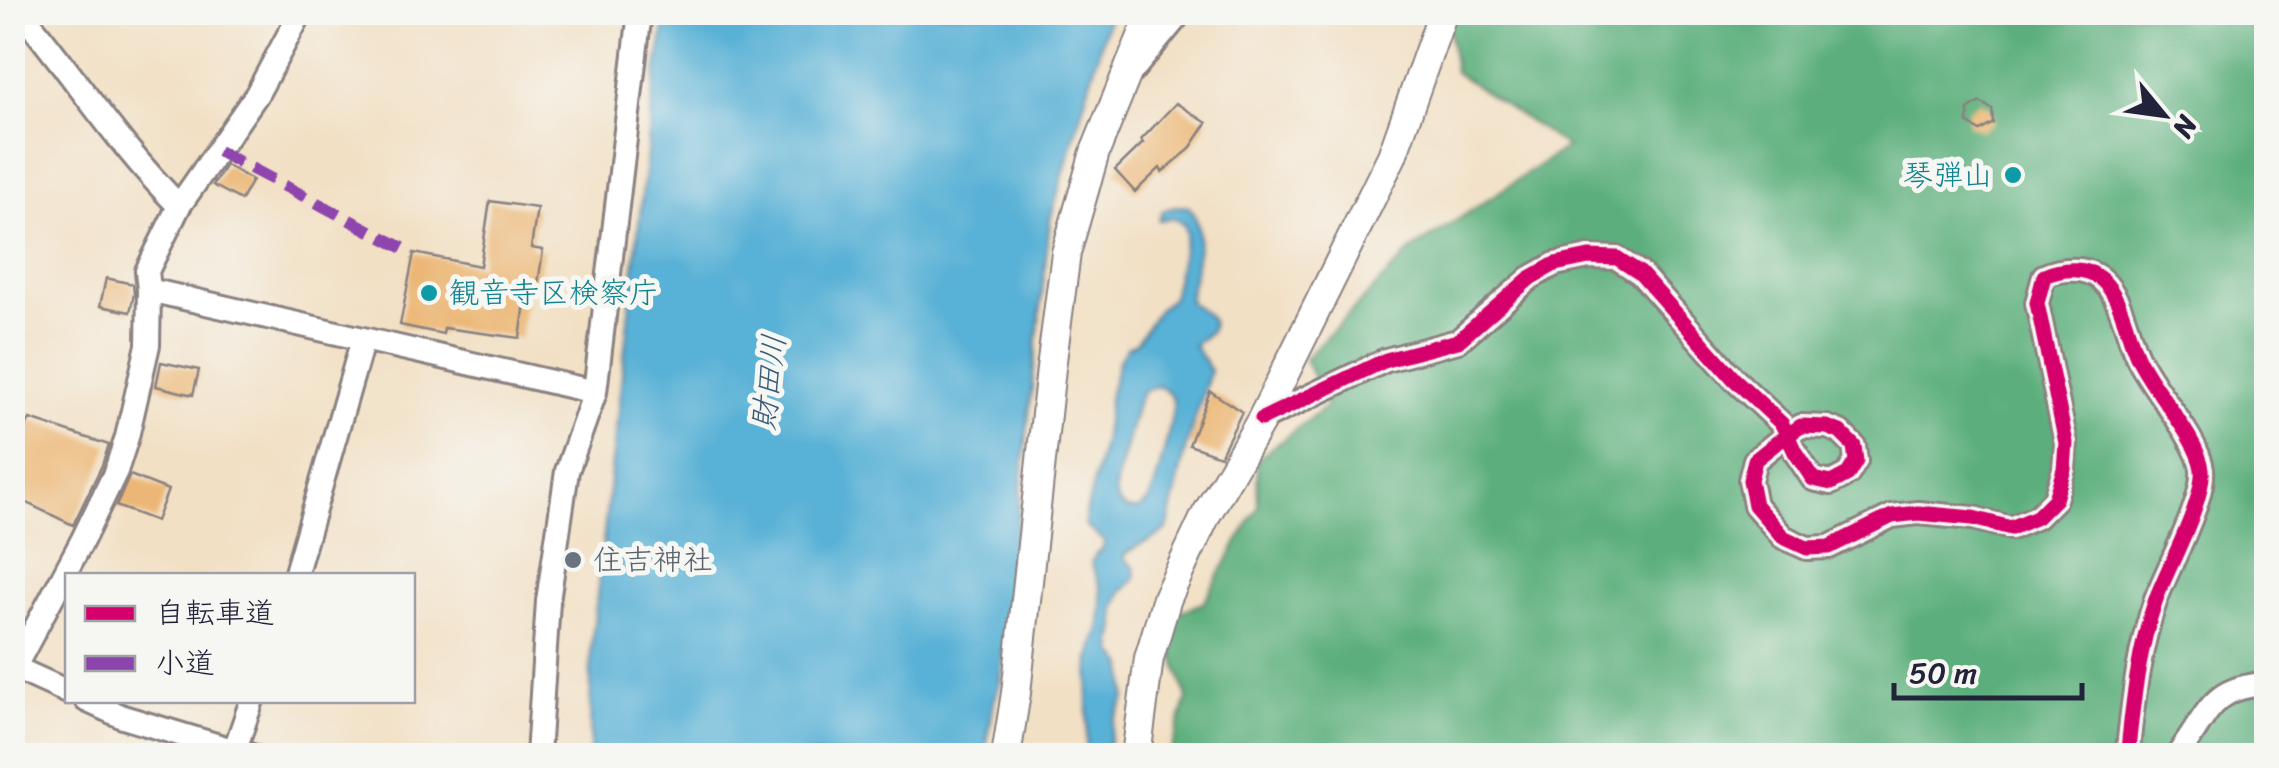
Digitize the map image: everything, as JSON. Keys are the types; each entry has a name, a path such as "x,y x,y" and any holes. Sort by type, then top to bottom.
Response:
{"street":[{"path":"21,12 151,178 179,206"},
{"path":"65,573 116,470 127,437 148,345 146,271 179,206 257,94 301,12"},
{"path":"538,756 548,601 567,470 595,392 640,12"},
{"path":"1006,756 1066,253 1095,152 1152,12"},
{"path":"1124,80 1181,12"},
{"path":"1136,756 1148,658 1168,598 1206,515 1262,419 1392,156 1443,12"},
{"path":"1262,419 1386,360 1458,341 1530,278 1555,264 1589,257 1617,258 1640,273 1734,379 1782,424"},
{"path":"1795,452 1814,479 1831,483 1848,474 1856,461 1854,446 1840,432 1802,426 1755,460 1750,480 1755,505 1783,537 1807,548 1829,547 1892,516 1918,513 1973,518 2011,528 2037,517 2055,498 2064,469 2066,443 2040,324 2040,287 2044,276 2056,270 2087,270 2100,278 2112,292 2144,370 2186,434 2202,468 2192,517 2155,602 2134,685 2128,750 2133,756"},
{"path":"149,290 595,392"},
{"path":"296,573 363,340"},
{"path":"65,573 14,670 65,691"},
{"path":"2178,756 2215,700 2250,685 2266,684"},
{"path":"93,703 123,717 243,752 251,703"}],"green space":[{"path":"1453,13 2266,13 2266,755 1170,755 1187,698 1169,642 1177,613 1203,603 1258,507 1257,459 1327,406 1305,359 1412,250 1567,147 1455,72 1448,23"}],"water":[{"name":"財田川","path":"667,13 1110,13 1050,220 1000,683 985,755 590,755 591,649 656,73"},
{"path":"1189,207 1195,217 1199,240 1189,302 1211,319 1211,329 1194,345 1210,372 1186,447 1167,530 1125,554 1124,559 1136,574 1122,591 1115,609 1113,643 1115,654 1125,665 1126,698 1114,721 1106,755 1086,755 1090,660 1101,624 1102,605 1091,563 1103,549 1104,541 1086,526 1085,518 1119,360 1172,298 1186,234 1184,225 1173,218 1159,220 1162,211","holes":["1157,386 1169,393 1173,401 1171,420 1148,501 1130,510 1120,504 1116,483 1138,400 1144,391"]}],"building":[{"path":"1980,102 1992,109 1993,123 1980,131 1968,124 1968,110"},
{"path":"1176,103 1207,123 1189,150 1162,172 1160,168 1135,192 1115,170"},
{"path":"226,165 252,180 241,200 213,185"},
{"path":"490,201 537,208 531,248 543,250 537,291 527,289 520,338 444,328 443,334 400,325 414,253 480,266"},
{"path":"106,278 133,284 130,312 100,306"},
{"path":"161,362 199,370 193,395 156,386"},
{"path":"1210,391 1242,412 1220,456 1189,445"},
{"path":"30,419 109,445 73,525 12,496 12,451"},
{"path":"130,475 168,490 156,521 116,506"}],"marked path":[{"path":"218,151 403,248"}],"cycle path":[{"path":"1262,419 1386,360 1458,341 1530,278 1555,264 1589,257 1617,258 1640,273 1734,379 1782,424 1795,452 1813,479 1831,483 1848,474 1856,461 1854,446 1840,432 1827,427 1801,426 1775,444 1755,460 1750,480 1755,505 1783,537 1807,548 1829,547 1892,516 1918,513 1973,518 2011,528 2037,517 2055,499 2064,469 2066,443 2037,303 2044,276 2066,270 2089,272 2109,287 2137,356 2192,443 2202,469 2198,498 2145,636 2128,750 2133,756"}],"place":[{"name":"琴弾山","path":"2013,175"},
{"name":"観音寺区検察庁","path":"429,293"},
{"name":"住吉神社","path":"573,560"}]}
